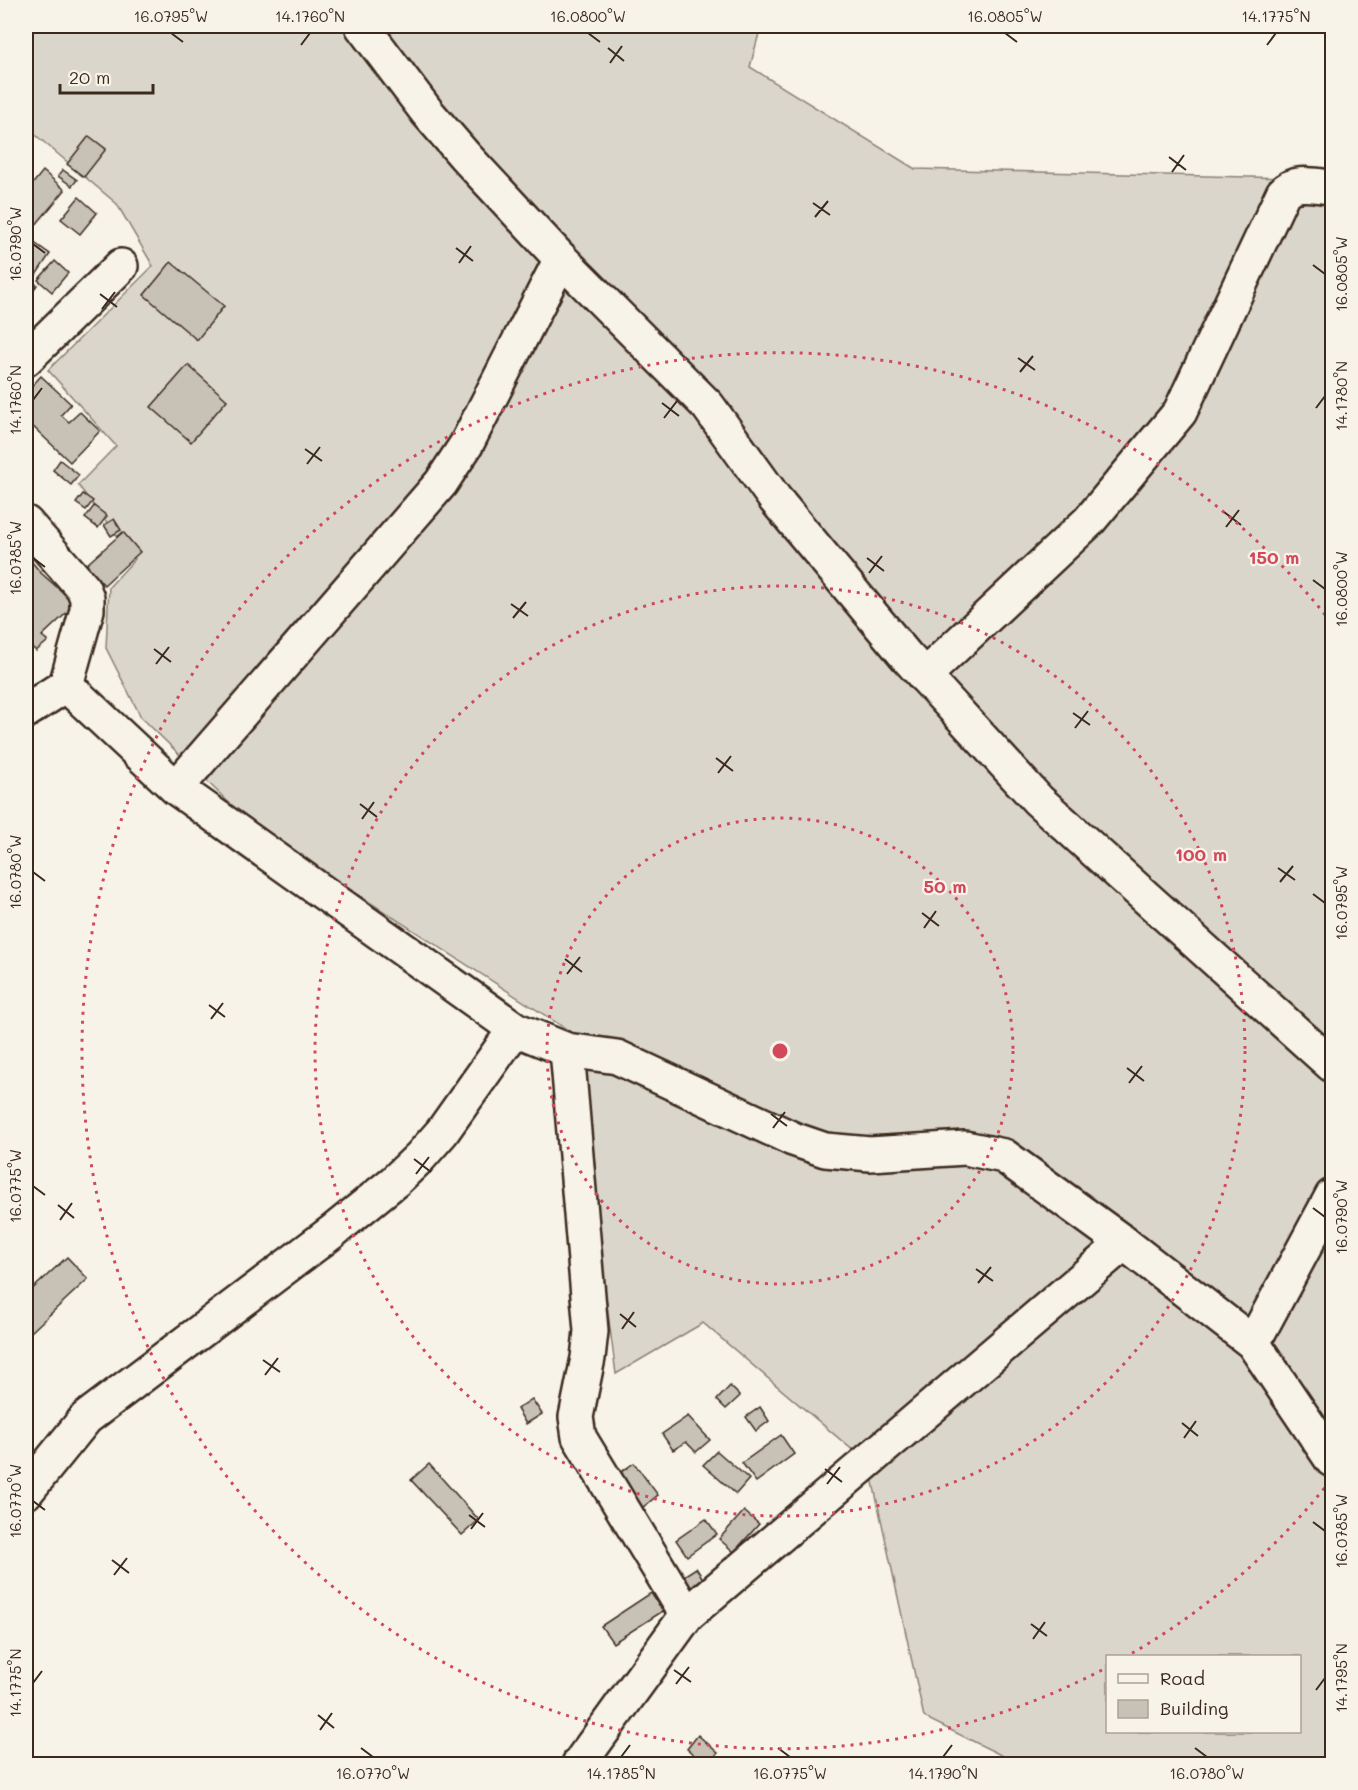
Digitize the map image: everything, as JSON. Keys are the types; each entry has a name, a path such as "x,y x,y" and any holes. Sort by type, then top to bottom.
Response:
{"street":[{"path":"362,26 427,112 561,259 708,406 775,499 924,676 1038,800 1332,1065"},
{"path":"924,676 1089,521 1179,412 1283,194 1288,188 1299,184 1332,187"},
{"path":"176,788 441,483 466,445 561,259"},
{"path":"26,359 121,267"},
{"path":"26,524 83,588 87,598 87,610 66,685 26,711"},
{"path":"66,685 176,788 515,1029 567,1050 617,1057 793,1139 825,1150 870,1154 965,1148 1004,1156 1124,1242 1253,1343 1332,1460"},
{"path":"26,1492 86,1418 332,1232 395,1181 442,1132 515,1029"},
{"path":"567,1050 591,1331 576,1418 579,1437 687,1615"},
{"path":"1253,1343 1332,1196"},
{"path":"579,1764 687,1615 1124,1242"}],"shaded area":[{"path":"26,26 761,26 750,67 915,169 1291,178 1332,184 1332,1764 1019,1764 924,1717 869,1464 703,1323 616,1374 571,1032 256,829 141,717 106,648 109,587 135,559 78,485 116,446 48,370 153,266 117,204 26,127"}],"building":[{"path":"89,136 106,149 84,177 67,164"},
{"path":"63,170 77,180 72,186 58,176"},
{"path":"43,171 65,190 29,233 26,231 26,192"},
{"path":"79,197 97,213 80,234 61,219"},
{"path":"26,237 50,254 36,275 26,268"},
{"path":"55,261 68,273 52,292 38,280"},
{"path":"171,262 224,306 197,340 144,295"},
{"path":"26,277 37,285 26,301"},
{"path":"188,365 227,400 191,442 151,407"},
{"path":"41,376 71,404 61,415 69,422 80,412 100,431 70,462 26,420 26,392"},
{"path":"60,460 79,475 71,485 53,470"},
{"path":"83,494 93,501 86,510 76,503"},
{"path":"94,506 107,516 98,528 85,518"},
{"path":"114,519 121,530 111,536 104,525"},
{"path":"123,532 140,552 104,585 86,565"},
{"path":"26,555 41,573 76,604 42,636 48,641 36,651 26,642"},
{"path":"67,1257 88,1279 30,1333 26,1328 26,1295"},
{"path":"730,1386 740,1396 726,1409 717,1400"},
{"path":"532,1399 542,1414 526,1424 517,1409"},
{"path":"760,1407 769,1421 756,1431 746,1417"},
{"path":"688,1416 710,1440 696,1452 686,1442 673,1450 662,1434"},
{"path":"781,1435 794,1454 756,1482 742,1463"},
{"path":"717,1451 749,1479 736,1494 703,1465"},
{"path":"634,1463 658,1495 642,1508 617,1475"},
{"path":"429,1464 479,1520 462,1535 411,1480"},
{"path":"744,1511 759,1524 734,1552 719,1539"},
{"path":"706,1519 717,1534 687,1556 676,1540"},
{"path":"696,1568 704,1580 690,1589 682,1577"},
{"path":"651,1593 663,1611 613,1643 601,1626"},
{"path":"698,1735 718,1753 715,1756 724,1764 705,1764 687,1749"}]}
